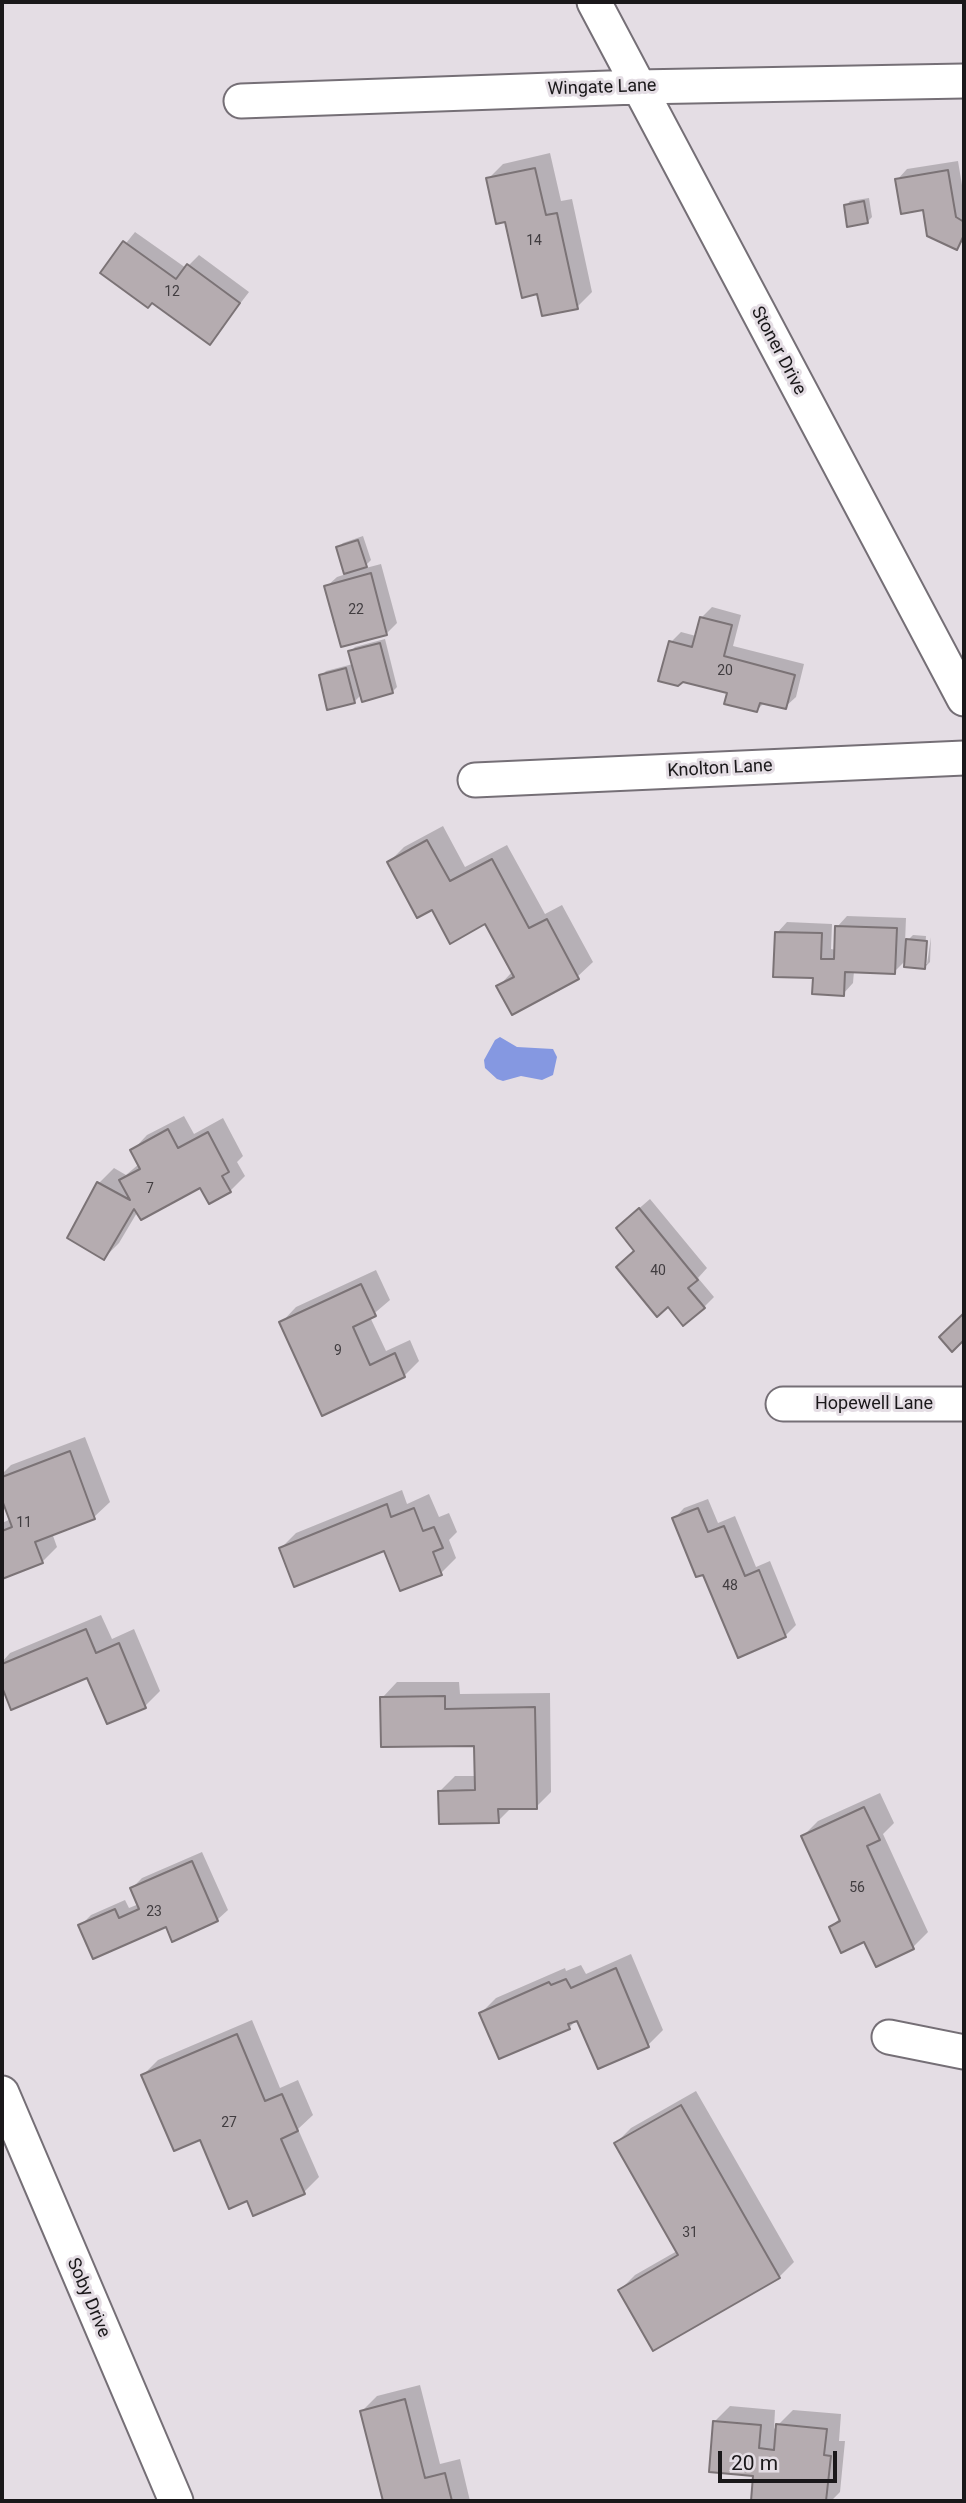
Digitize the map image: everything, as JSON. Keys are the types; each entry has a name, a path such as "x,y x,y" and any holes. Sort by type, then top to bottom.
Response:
{"street":[{"name":"Stoner Drive","path":"594,2 964,699"},
{"name":"Wingate Lane","path":"241,101 637,87 964,81"},
{"name":"Knolton Lane","path":"475,780 964,758"},
{"name":"Hopewell Lane","path":"783,1404 964,1404"},
{"path":"889,2037 964,2052"},
{"name":"Soby Drive","path":"2,2093 176,2501"}],"water":[{"path":"500,1037 517,1047 553,1049 557,1057 553,1075 542,1080 521,1076 503,1081 497,1079 485,1068 484,1060 495,1040"}],"building":[{"path":"535,168 546,215 557,213 578,309 542,316 537,294 522,298 505,222 496,224 486,178"},
{"path":"948,170 956,217 964,222 964,235 957,250 927,236 923,210 901,214 895,179"},
{"path":"864,201 868,223 847,227 844,205"},
{"path":"123,241 176,279 187,264 240,303 210,345 152,303 148,308 100,273"},
{"path":"358,540 367,567 344,574 336,547"},
{"path":"371,573 387,635 341,647 324,586"},
{"path":"700,617 732,625 724,656 795,675 786,709 760,703 757,712 724,704 727,693 683,682 678,686 658,681 669,641 692,647"},
{"path":"380,643 393,693 362,702 348,651"},
{"path":"346,668 355,703 327,710 319,675"},
{"path":"427,840 450,881 492,859 529,928 547,919 579,979 512,1015 496,986 514,977 485,924 450,944 432,910 417,918 387,862"},
{"path":"835,926 897,928 895,974 845,972 844,996 812,994 813,978 773,977 775,932 822,933 821,959 834,959"},
{"path":"906,939 927,941 925,969 904,967"},
{"path":"168,1129 178,1148 208,1132 229,1172 222,1176 231,1192 209,1204 200,1188 141,1220 134,1209 104,1260 67,1238 97,1182 130,1200 119,1180 140,1169 130,1150"},
{"path":"639,1208 698,1280 688,1288 705,1308 683,1326 668,1307 657,1317 616,1267 634,1251 616,1228"},
{"path":"361,1284 376,1316 353,1327 370,1365 395,1353 405,1377 322,1416 279,1322"},
{"path":"964,1313 964,1340 952,1352 939,1337"},
{"path":"70,1451 95,1519 35,1542 43,1563 2,1579 2,1531 12,1527 2,1500 2,1477"},
{"path":"387,1504 391,1517 414,1508 423,1531 434,1527 443,1548 433,1552 442,1575 400,1591 384,1551 294,1587 279,1548"},
{"path":"698,1508 708,1532 724,1526 745,1576 759,1570 786,1637 738,1658 703,1575 696,1577 672,1518"},
{"path":"86,1629 96,1653 119,1643 146,1708 107,1724 87,1678 11,1710 2,1687 2,1664"},
{"path":"445,1696 445,1709 535,1707 537,1809 498,1809 499,1823 439,1824 438,1791 475,1790 474,1746 381,1747 380,1697"},
{"path":"864,1807 880,1840 867,1846 914,1949 876,1967 864,1942 841,1953 829,1927 840,1921 801,1836"},
{"path":"192,1861 218,1921 172,1942 166,1927 93,1959 78,1925 115,1909 119,1918 139,1909 130,1888"},
{"path":"616,1968 649,2047 598,2069 577,2021 568,2024 570,2029 499,2059 479,2013 549,1982 551,1985 566,1979 571,1988"},
{"path":"237,2034 265,2101 282,2094 298,2131 281,2139 305,2194 253,2216 247,2201 229,2209 200,2140 174,2151 141,2075"},
{"path":"681,2105 780,2278 653,2351 618,2290 678,2255 614,2143"},
{"path":"405,2399 425,2478 445,2473 452,2501 383,2501 360,2411"},
{"path":"713,2421 761,2425 759,2448 774,2450 776,2424 827,2429 824,2455 831,2456 826,2501 751,2501 753,2476 709,2472"}]}
